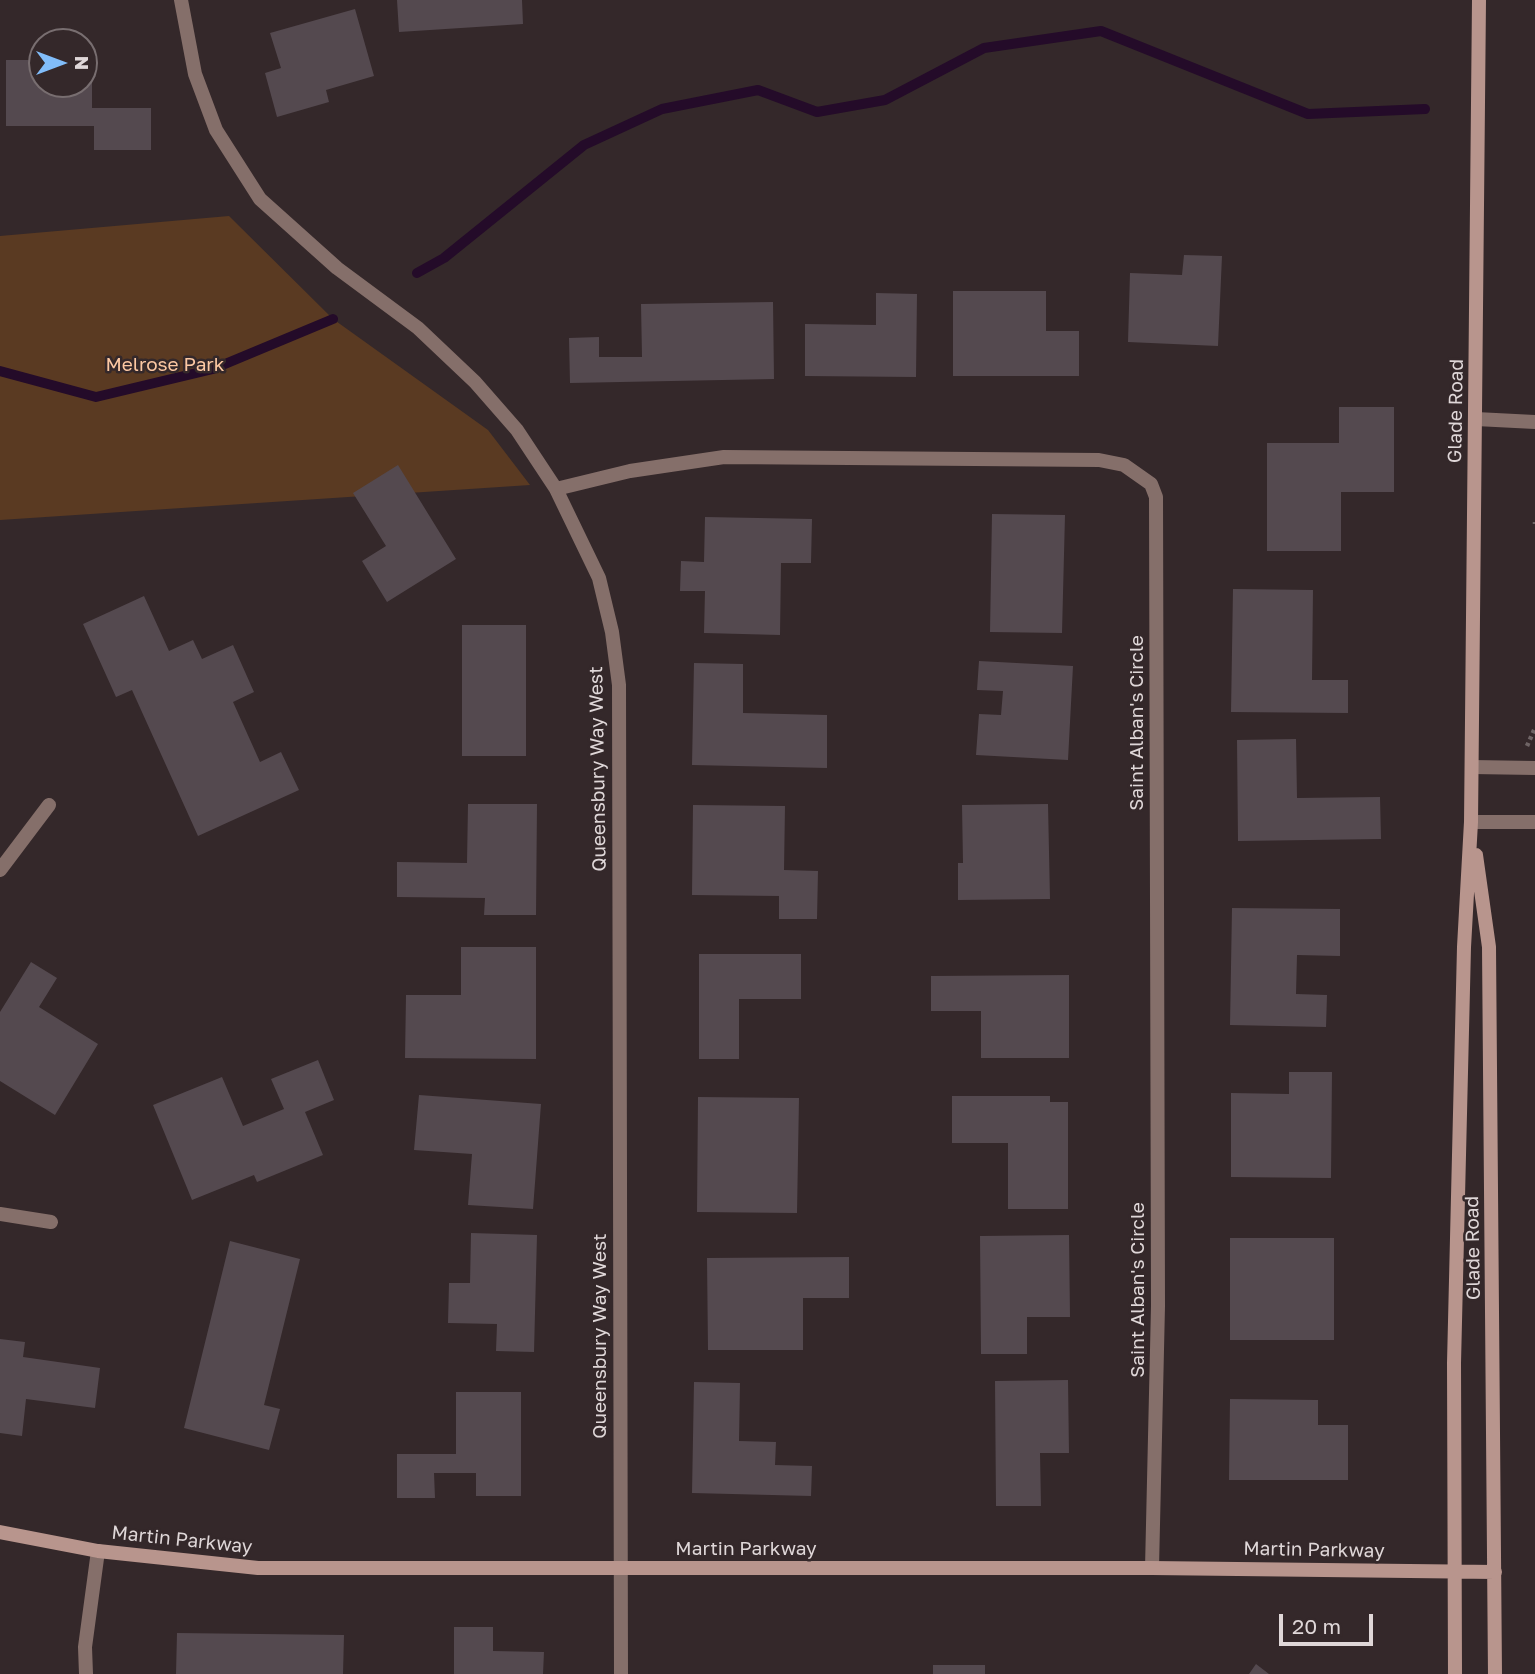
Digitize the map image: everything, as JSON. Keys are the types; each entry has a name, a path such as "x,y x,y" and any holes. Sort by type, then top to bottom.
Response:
{"main road":[{"name":"Glade Road","path":"1455,1674 1454,1349 1464,947 1471,822 1479,0"},
{"name":"Glade Road","path":"1471,822 1489,947 1495,1674"},
{"name":"Martin Parkway","path":"0,1532 98,1551 258,1568 1152,1567 1495,1572"}],"street":[{"name":"Queensbury Way West","path":"181,0 195,74 216,130 260,199 337,268 418,328 475,382 517,430 556,489 599,578 612,632 619,685 621,1674"},
{"path":"1476,419 1535,422"},
{"name":"Saint Alban's Circle","path":"556,489 630,471 724,457 1099,460 1124,465 1151,484 1156,497 1158,1278 1152,1567"},
{"path":"1472,767 1535,768"},
{"path":"0,870 49,804"},
{"path":"1471,822 1535,822"},
{"path":"0,1213 51,1222"},
{"path":"86,1674 85,1647 98,1551"}],"green space":[{"name":"Melrose Park","path":"229,216 333,319 488,430 530,485 0,520 0,236"}],"building":[{"path":"397,0 522,0 523,24 399,32"},
{"path":"355,9 374,76 326,90 329,102 277,117 265,73 281,68 270,33"},
{"path":"6,60 28,60 28,98 92,98 92,108 151,108 151,150 94,150 94,126 6,126"},
{"path":"1184,255 1222,256 1218,346 1128,342 1130,273 1182,275"},
{"path":"953,291 1046,291 1046,331 1079,331 1079,376 953,376"},
{"path":"876,293 917,294 916,377 805,376 805,324 876,325"},
{"path":"773,302 774,379 570,383 569,338 599,337 599,357 642,357 641,304"},
{"path":"1339,407 1394,407 1394,492 1341,492 1341,551 1267,551 1267,443 1339,443"},
{"path":"398,465 456,559 387,602 362,561 386,546 353,493"},
{"path":"992,514 1065,515 1062,633 990,632"},
{"path":"705,517 812,519 811,563 781,563 780,635 704,633 705,591 680,591 681,561 704,562"},
{"path":"1233,589 1313,590 1312,680 1348,680 1348,713 1231,712"},
{"path":"144,596 169,651 193,640 202,659 233,645 254,692 233,702 260,762 281,752 299,790 198,836 132,690 116,697 83,624"},
{"path":"462,625 526,625 526,756 462,756"},
{"path":"979,661 1073,666 1068,760 976,755 979,714 1001,715 1003,691 977,690"},
{"path":"694,663 743,664 743,713 827,715 827,768 692,765"},
{"path":"1296,739 1297,798 1380,797 1381,839 1238,841 1237,740"},
{"path":"468,804 537,804 536,915 484,915 485,898 397,897 397,862 467,863"},
{"path":"1048,804 1050,899 958,900 958,863 963,863 962,805"},
{"path":"693,805 785,806 784,870 818,871 817,919 779,919 779,896 692,895"},
{"path":"1232,908 1340,909 1340,956 1297,955 1296,994 1327,995 1326,1027 1230,1025"},
{"path":"461,947 536,947 536,1059 405,1058 406,995 461,995"},
{"path":"699,954 801,954 801,999 739,999 739,1059 699,1059"},
{"path":"31,962 57,978 39,1007 98,1044 55,1115 0,1081 0,1012"},
{"path":"1069,975 1069,1058 981,1058 981,1011 931,1011 931,976"},
{"path":"318,1060 334,1100 305,1112 323,1155 257,1182 254,1175 192,1200 153,1105 222,1077 243,1126 284,1109 271,1079"},
{"path":"1289,1072 1332,1072 1331,1178 1231,1177 1231,1093 1289,1094"},
{"path":"419,1095 541,1104 533,1209 468,1205 472,1154 414,1150"},
{"path":"952,1096 1050,1096 1050,1102 1068,1102 1068,1209 1008,1209 1008,1143 952,1143"},
{"path":"698,1097 799,1098 797,1213 697,1212"},
{"path":"471,1233 537,1235 534,1352 496,1351 497,1324 448,1323 449,1283 470,1283"},
{"path":"1069,1235 1070,1317 1027,1317 1027,1354 981,1354 980,1236"},
{"path":"1230,1238 1334,1238 1334,1340 1230,1340"},
{"path":"230,1241 300,1259 264,1405 280,1409 269,1450 184,1428"},
{"path":"849,1257 849,1298 803,1298 803,1350 708,1350 707,1258"},
{"path":"0,1339 25,1342 23,1357 100,1368 95,1408 26,1399 22,1436 0,1433"},
{"path":"1068,1380 1069,1453 1040,1453 1041,1506 996,1506 995,1381"},
{"path":"694,1382 740,1383 739,1441 776,1442 775,1465 812,1466 811,1496 692,1493"},
{"path":"456,1392 521,1392 521,1496 476,1496 476,1473 434,1473 435,1498 397,1498 397,1454 456,1454"},
{"path":"1230,1399 1318,1400 1318,1425 1348,1425 1348,1480 1229,1480"},
{"path":"454,1627 493,1627 493,1651 544,1652 543,1674 454,1674"},
{"path":"177,1633 344,1635 343,1674 176,1674"},
{"path":"1256,1664 1269,1674 1249,1674"},
{"path":"933,1665 985,1665 985,1674 933,1674"}],"waterway":[{"path":"417,273 444,258 584,145 662,109 758,90 817,112 885,100 984,48 1101,31 1308,114 1425,109"},
{"path":"0,371 96,397 213,369 333,319"}]}
